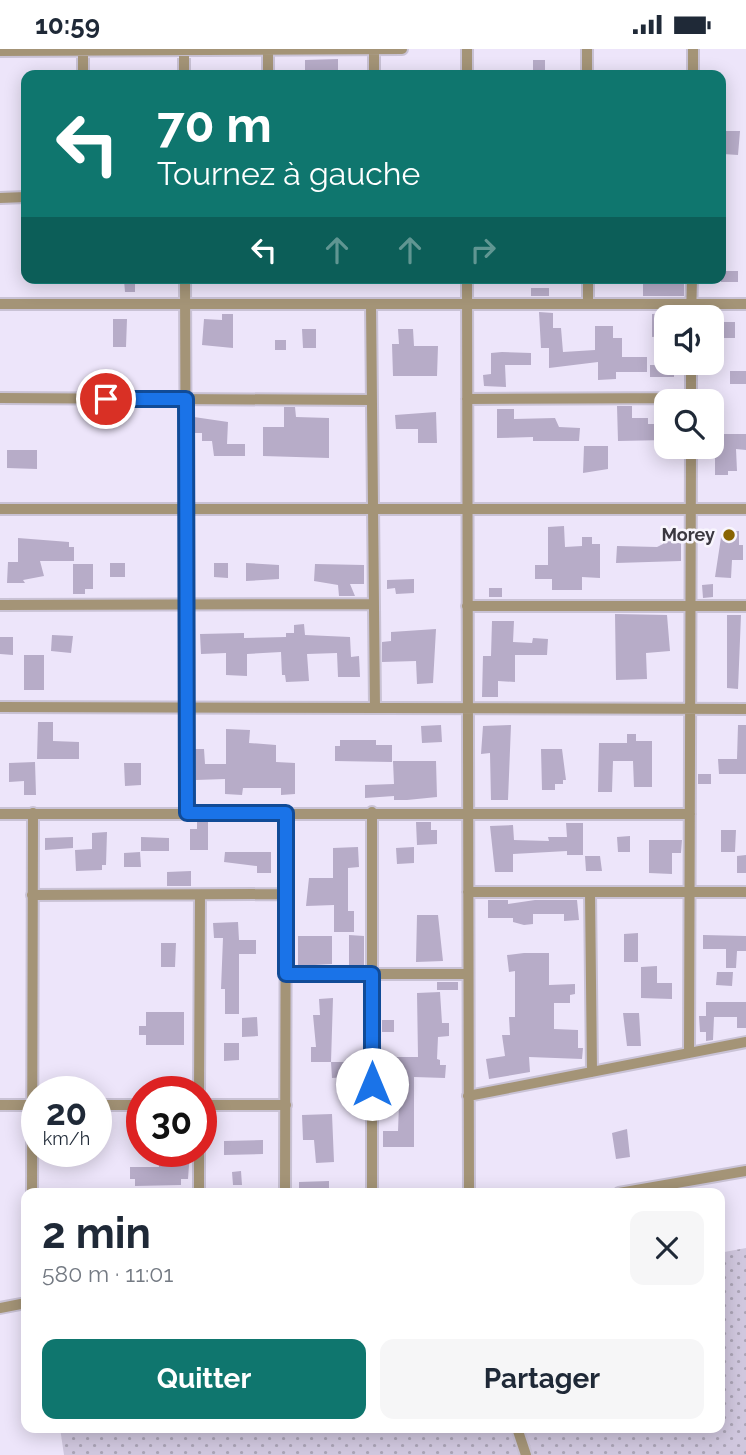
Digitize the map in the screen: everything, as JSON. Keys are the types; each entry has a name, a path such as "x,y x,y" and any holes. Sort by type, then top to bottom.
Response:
{"street":[{"path":"373,70 374,49"},
{"path":"0,51 402,49"},
{"path":"467,49 467,70"},
{"path":"587,49 587,70"},
{"path":"692,70 693,49"},
{"path":"83,50 83,70"},
{"path":"184,50 184,70"},
{"path":"268,50 268,70"},
{"path":"0,198 21,197"},
{"path":"185,284 187,813"},
{"path":"467,284 469,1188"},
{"path":"588,284 588,303"},
{"path":"692,284 692,303"},
{"path":"0,304 746,303"},
{"path":"371,304 375,708"},
{"path":"0,398 372,400"},
{"path":"467,400 654,399"},
{"path":"689,1053 691,459"},
{"path":"0,509 746,509"},
{"path":"0,605 374,604"},
{"path":"467,606 746,606"},
{"path":"0,707 746,709"},
{"path":"372,812 372,1188"},
{"path":"33,813 34,1076"},
{"path":"285,1188 286,813"},
{"path":"0,814 690,814"},
{"path":"468,892 746,892"},
{"path":"590,892 592,1072"},
{"path":"32,895 286,894"},
{"path":"200,895 200,1076"},
{"path":"286,974 468,974"},
{"path":"468,1096 746,1042"},
{"path":"0,1105 21,1105"},
{"path":"217,1105 286,1105"},
{"path":"32,1188 33,1167"},
{"path":"199,1167 199,1188"},
{"path":"648,1188 746,1171"},
{"path":"0,1308 21,1304"},
{"path":"519,1433 526,1455"}],"shaded area":[{"path":"746,1248 746,1455 64,1455 61,1433 725,1433 725,1252"}],"building":[{"path":"338,59 338,70 305,70 305,60"},
{"path":"533,60 545,60 545,70 533,70"},
{"path":"726,131 740,131 738,155 726,154"},
{"path":"726,271 738,271 738,282 726,282"},
{"path":"124,284 135,284 135,292 125,292"},
{"path":"643,284 684,284 684,296 643,296"},
{"path":"531,288 549,288 549,296 531,296"},
{"path":"539,312 553,313 553,328 561,328 563,352 595,350 595,326 613,326 613,338 622,338 622,357 647,357 647,372 616,372 616,379 598,380 598,362 549,368 549,348 541,348"},
{"path":"222,314 233,314 233,348 202,345 204,319 222,320"},
{"path":"652,314 654,314 652,337"},
{"path":"113,319 127,319 126,347 113,347"},
{"path":"724,322 735,322 735,338 724,338"},
{"path":"302,329 316,329 316,348 303,348"},
{"path":"398,329 413,329 414,346 438,346 437,376 393,376 392,344 399,344"},
{"path":"275,340 286,340 286,350 275,350"},
{"path":"491,353 531,353 531,365 505,365 506,387 484,386 483,375 491,374"},
{"path":"650,365 654,365 654,375 674,375 674,377 650,377"},
{"path":"730,371 746,371 746,384 730,384"},
{"path":"617,406 632,406 632,418 648,418 648,424 654,424 654,440 618,441"},
{"path":"284,407 295,407 296,417 329,418 329,458 263,456 263,427 284,427"},
{"path":"497,409 514,409 514,419 555,418 559,427 580,428 579,441 533,441 533,437 497,438"},
{"path":"436,412 437,443 418,443 418,429 396,429 395,415"},
{"path":"194,417 228,422 227,444 245,444 245,456 214,456 212,441 202,441 202,433 193,433"},
{"path":"724,434 746,434 746,450 736,449 737,471 728,471 728,475 715,475 715,459 724,459"},
{"path":"584,446 608,446 608,469 583,473"},
{"path":"7,450 37,450 37,469 7,468"},
{"path":"564,526 565,547 582,546 582,537 592,537 592,544 600,544 600,578 582,577 582,590 552,590 552,579 535,579 535,565 548,565 548,527"},
{"path":"722,531 739,531 739,545 743,545 743,560 732,560 731,578 715,577"},
{"path":"18,538 69,542 69,547 74,547 74,561 40,561 44,576 23,580 25,583 7,583 8,562 18,562"},
{"path":"663,538 674,538 674,543 681,543 681,561 616,563 617,546 657,547 663,544"},
{"path":"110,563 125,563 125,577 110,577"},
{"path":"214,563 228,563 228,578 214,577"},
{"path":"246,563 279,565 279,579 246,581"},
{"path":"73,564 93,564 93,589 85,589 85,594 73,594"},
{"path":"315,564 364,565 364,584 350,584 355,596 339,596 338,585 314,581"},
{"path":"414,579 414,593 396,594 395,588 387,589 387,580"},
{"path":"713,584 713,597 703,598 702,585"},
{"path":"489,588 502,588 502,597 489,597"},
{"path":"615,614 667,615 670,651 646,653 647,679 616,680"},
{"path":"727,615 741,615 738,689 727,688"},
{"path":"492,621 514,621 513,642 532,643 533,638 548,639 547,655 515,655 515,682 498,681 498,697 482,697 483,656 491,656"},
{"path":"304,624 305,635 350,637 351,657 359,656 360,677 338,677 337,653 307,654 309,681 286,682 285,675 282,675 281,652 247,654 247,676 226,675 226,653 201,654 200,634 244,633 244,638 286,637 286,633 294,633 294,625"},
{"path":"436,629 433,683 417,684 416,661 382,662 382,642 391,641 391,632"},
{"path":"52,635 73,636 71,653 51,651"},
{"path":"0,637 13,637 13,655 0,654"},
{"path":"24,655 44,655 44,690 24,690"},
{"path":"38,722 53,722 53,741 79,742 79,759 37,759"},
{"path":"441,725 442,742 422,743 421,726"},
{"path":"511,725 508,800 491,800 490,753 481,754 483,726"},
{"path":"738,725 746,725 746,774 719,774 718,759 737,759"},
{"path":"226,729 250,730 249,743 276,745 276,762 295,763 295,794 281,795 281,788 243,788 242,795 225,794 225,779 196,780 195,749 204,749 205,764 226,764"},
{"path":"627,734 636,734 636,741 652,741 652,787 634,787 633,761 613,761 612,792 598,792 599,743 627,743"},
{"path":"340,740 376,740 376,745 392,745 392,762 335,761 335,746 340,746"},
{"path":"541,749 562,749 566,780 563,780 563,784 555,784 555,790 542,790"},
{"path":"393,761 436,761 437,797 407,800 394,800 394,796 365,798 365,785 394,784"},
{"path":"35,762 36,795 24,795 24,781 9,782 9,763"},
{"path":"124,763 141,763 141,785 125,786"},
{"path":"698,774 711,774 711,784 698,784"},
{"path":"197,822 208,822 208,850 190,850 190,829 197,829"},
{"path":"416,822 431,822 431,830 437,830 437,844 417,845"},
{"path":"566,823 583,823 583,855 567,855 567,851 513,854 513,872 495,872 490,826 513,825 514,840 549,841 548,837 567,837"},
{"path":"721,830 736,830 735,852 721,852"},
{"path":"107,832 106,865 102,865 102,870 76,871 75,850 92,849 92,833"},
{"path":"630,836 630,852 618,852 617,837"},
{"path":"73,837 73,848 45,850 45,838"},
{"path":"141,837 169,838 169,851 141,851"},
{"path":"649,840 682,840 681,853 672,853 672,874 649,873"},
{"path":"358,847 359,867 348,868 348,911 354,911 354,932 334,932 334,905 306,906 309,878 333,878 333,848"},
{"path":"414,847 414,863 397,864 396,848"},
{"path":"140,852 141,867 124,867 124,853"},
{"path":"225,852 271,852 271,873 257,873 257,866 224,862"},
{"path":"746,855 746,873 737,873 737,856"},
{"path":"585,856 600,856 602,871 586,871"},
{"path":"191,871 191,886 167,886 167,872"},
{"path":"488,900 508,900 508,904 535,900 577,900 579,920 564,921 564,914 533,914 533,924 524,925 513,922 513,918 488,918"},
{"path":"417,915 438,915 443,961 416,962"},
{"path":"238,922 239,940 256,940 256,954 239,954 239,1014 225,1014 225,989 221,989 223,938 214,938 213,923"},
{"path":"638,933 638,962 624,962 624,934"},
{"path":"349,935 364,936 364,966 349,965"},
{"path":"703,935 746,936 746,951 737,951 736,968 726,968 726,949 703,949"},
{"path":"298,936 332,936 332,964 298,966"},
{"path":"161,943 176,943 175,967 161,967"},
{"path":"549,953 549,985 575,984 575,994 570,995 570,1003 554,1003 554,1029 578,1030 578,1048 583,1048 582,1059 529,1057 530,1072 489,1079 486,1059 505,1056 502,1035 510,1035 509,1017 515,1017 515,971 509,972 507,955"},
{"path":"657,966 657,983 672,983 672,999 641,998 641,967"},
{"path":"717,972 733,972 732,986 716,985"},
{"path":"437,982 458,982 458,990 437,990"},
{"path":"440,992 442,1023 449,1023 449,1036 438,1037 437,1059 440,1060 440,1065 446,1065 445,1078 414,1077 414,1147 383,1147 383,1131 398,1131 400,1077 394,1076 395,1057 418,1057 417,993"},
{"path":"333,998 331,1062 311,1062 311,1047 316,1047 313,1015 320,1015 319,999"},
{"path":"706,1002 746,1002 746,1028 737,1028 737,1017 714,1017 713,1040 706,1041 706,1032 700,1032 699,1016 706,1016"},
{"path":"146,1012 184,1012 184,1045 146,1045 146,1035 139,1035 139,1026 146,1026"},
{"path":"623,1013 639,1013 641,1046 627,1046"},
{"path":"257,1017 258,1036 242,1037 242,1018"},
{"path":"382,1020 394,1020 394,1032 382,1032"},
{"path":"224,1043 239,1043 239,1060 224,1061"},
{"path":"331,1062 345,1062 346,1077 332,1078"},
{"path":"332,1114 334,1162 316,1163 314,1140 303,1140 302,1115"},
{"path":"627,1129 630,1157 616,1159 612,1133"},
{"path":"263,1140 263,1154 224,1155 224,1141"},
{"path":"130,1167 189,1167 188,1179 181,1179 181,1185 135,1186 135,1179 130,1179"},
{"path":"241,1171 242,1185 233,1185 232,1172"},
{"path":"329,1181 329,1188 299,1188 299,1182"}],"place":[{"name":"Morey","path":"729,535"}],"route":[{"path":"106,399 186,399 187,813 286,813 286,974 372,974 372,1084"}]}
